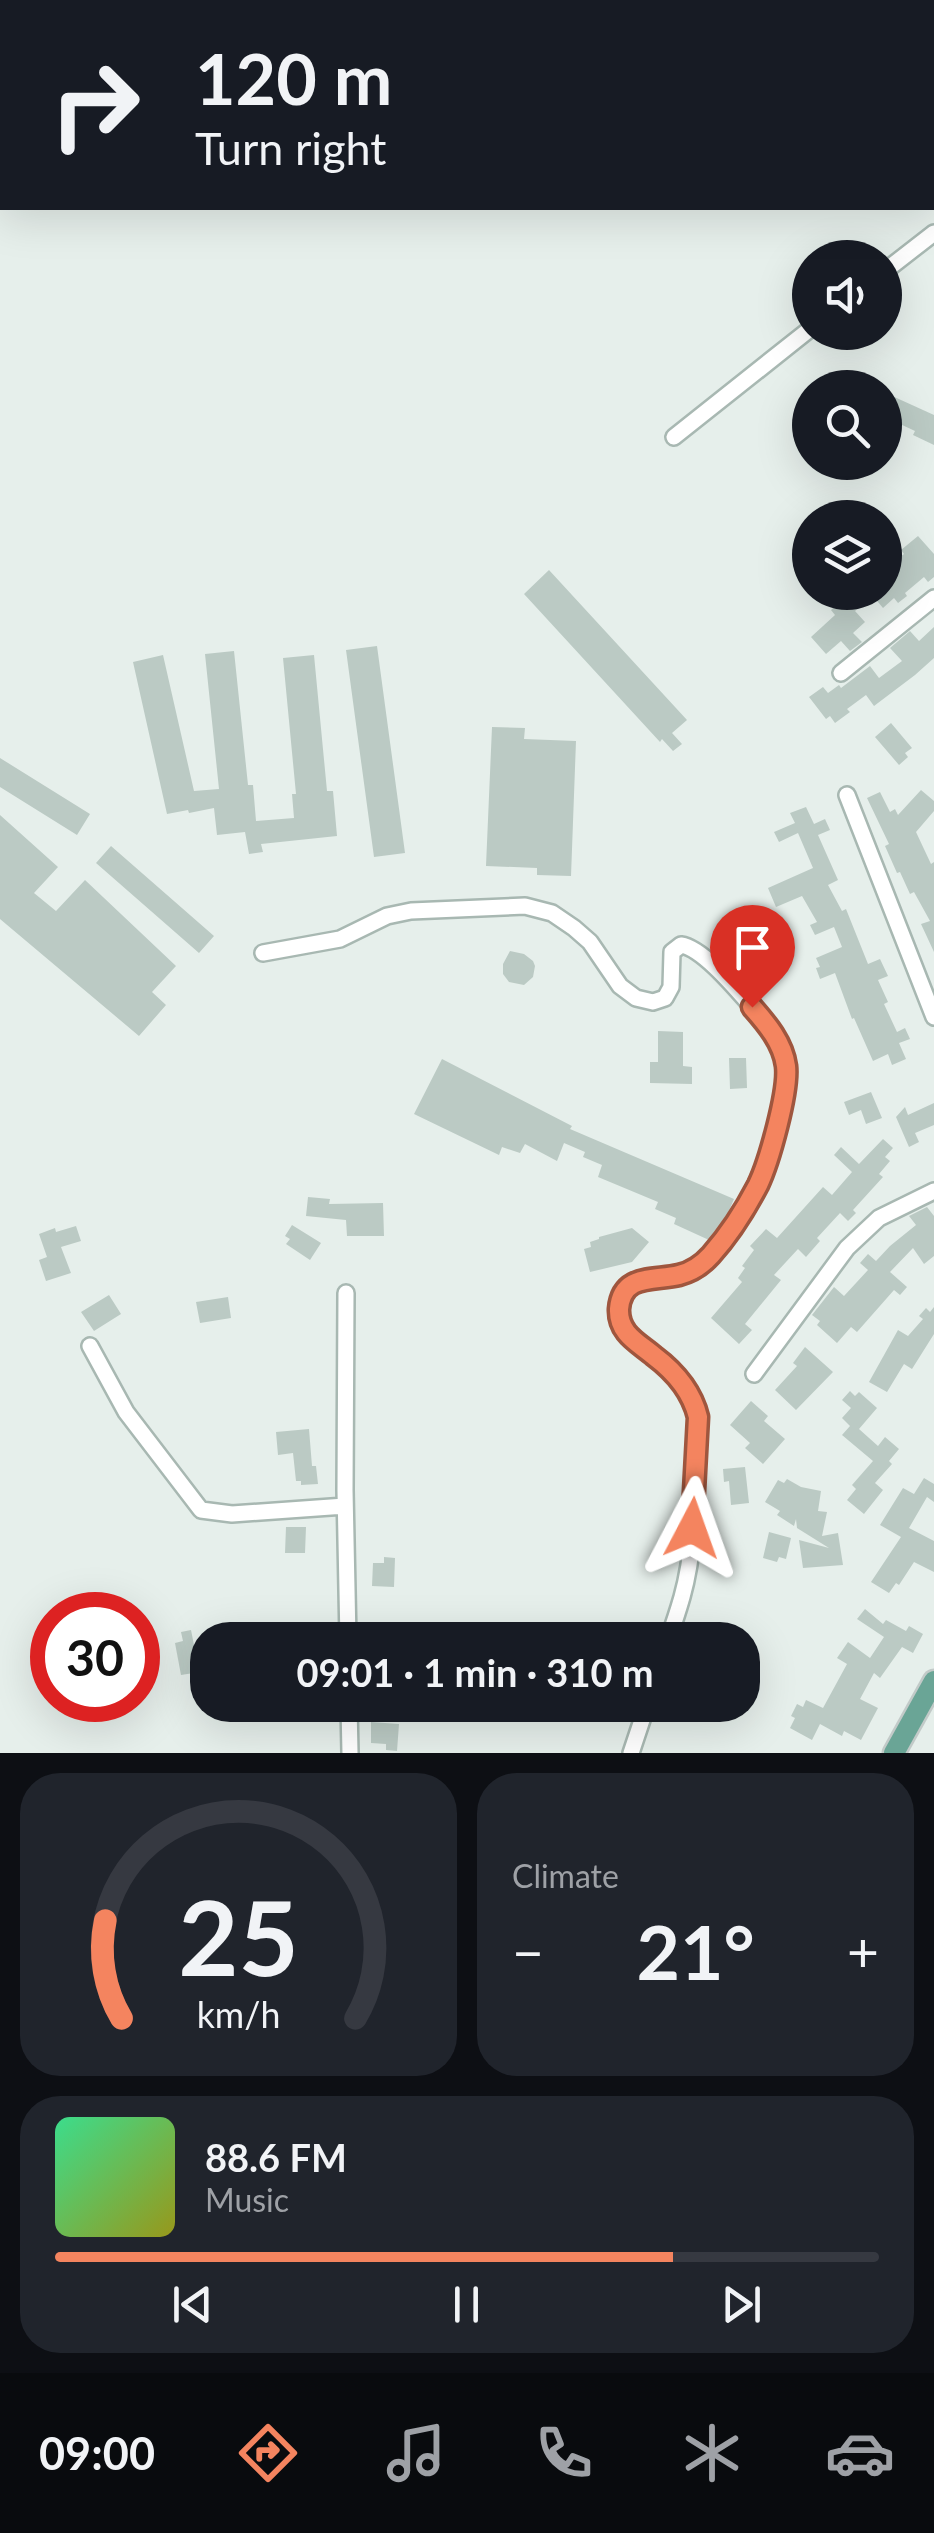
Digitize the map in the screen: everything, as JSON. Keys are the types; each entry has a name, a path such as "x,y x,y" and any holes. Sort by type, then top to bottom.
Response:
{"main road":[{"path":"894,1753 934,1681"}],"street":[{"path":"902,258 934,233"},
{"path":"674,436 792,342"},
{"path":"841,673 934,598"},
{"path":"847,795 934,1017"},
{"path":"263,953 340,939 387,916 525,906 552,913 574,928 590,942 620,986 636,998 653,1002 665,998 671,987 672,952 681,945 691,946 769,1026 786,1065 784,1095 758,1183 704,1262 676,1276 638,1280 625,1292 619,1308 622,1324 632,1340 656,1356 683,1385 694,1400 698,1417 688,1559 674,1622"},
{"path":"754,1374 848,1248 879,1218 934,1191"},
{"path":"346,1293 348,1622"},
{"path":"90,1346 126,1412 201,1510 232,1514 345,1506"},
{"path":"349,1722 350,1753"},
{"path":"631,1753 641,1722"}],"building":[{"path":"902,400 934,415 934,445 913,435 915,431 902,425"},
{"path":"918,536 934,554 934,577 928,582 924,577 902,600 904,554 902,549"},
{"path":"549,570 687,720 672,733 682,744 673,751 662,739 660,742 524,594"},
{"path":"831,610 856,610 865,622 853,633 862,642 850,651 841,641 826,654 811,637 835,615"},
{"path":"934,627 934,658 874,706 866,695 835,723 830,716 826,719 809,697 823,687 828,693 839,685 841,688 870,666 879,678 902,661 890,648 910,631 919,641"},
{"path":"377,646 405,853 374,857 346,650"},
{"path":"234,651 248,785 253,785 256,821 294,818 292,794 296,794 283,658 314,655 327,791 333,791 337,836 261,844 263,852 249,854 245,832 217,835 214,808 167,814 133,662 163,655 194,791 219,789 205,654"},
{"path":"891,723 912,748 899,765 875,737"},
{"path":"492,727 525,728 524,739 576,741 571,876 537,875 537,868 486,866"},
{"path":"0,758 90,814 77,835 0,787"},
{"path":"921,790 934,801 934,811 916,832 931,864 934,862 934,952 921,924 930,921 914,892 910,894 900,872 897,873 885,846 889,844 867,798 880,792 890,812 895,809 898,815"},
{"path":"806,807 814,824 825,819 830,830 818,835 838,880 828,885 842,911 846,909 868,964 880,959 888,976 878,980 888,1002 884,1004 897,1032 905,1028 910,1039 899,1043 906,1059 892,1065 888,1054 873,1061 835,973 820,979 816,958 842,947 834,927 815,935 810,925 817,922 802,896 776,907 768,888 813,868 798,833 779,842 774,832 795,823 790,813"},
{"path":"0,815 58,867 34,893 56,911 85,880 176,966 152,992 166,1005 139,1036 0,919"},
{"path":"111,846 214,936 199,953 96,863"},
{"path":"510,951 533,961 533,977 524,985 509,982 503,974"},
{"path":"658,1031 683,1032 683,1066 692,1067 692,1084 650,1083 650,1062 658,1062"},
{"path":"729,1058 746,1058 747,1088 730,1089"},
{"path":"442,1059 572,1126 570,1129 734,1199 728,1213 709,1240 674,1224 676,1218 655,1209 658,1202 598,1177 602,1165 564,1143 557,1161 525,1144 520,1153 502,1147 499,1155 414,1114"},
{"path":"871,1092 882,1118 866,1124 861,1110 849,1115 844,1102"},
{"path":"934,1103 934,1125 915,1133 919,1142 909,1147 896,1117 905,1107 908,1115"},
{"path":"883,1139 893,1148 885,1157 890,1161 879,1174 883,1177 848,1221 840,1213 806,1257 798,1249 774,1275 781,1280 745,1324 752,1330 739,1344 711,1318 742,1282 738,1278 745,1268 742,1266 754,1250 750,1246 766,1229 777,1238 823,1187 832,1195 852,1172 834,1155 841,1147 859,1164"},
{"path":"308,1197 330,1199 329,1204 383,1203 384,1236 347,1236 346,1220 306,1216"},
{"path":"927,1207 934,1216 934,1256 924,1264 913,1248 890,1272 907,1287 900,1295 894,1290 857,1332 851,1327 837,1343 812,1315 834,1287 844,1296 868,1270 860,1263 868,1254 876,1261 916,1225 909,1216"},
{"path":"292,1225 321,1243 310,1260 286,1244 290,1239 285,1236"},
{"path":"76,1226 81,1241 61,1247 71,1273 46,1281 39,1260 47,1257 39,1234"},
{"path":"632,1228 649,1242 632,1262 590,1272 584,1249 591,1247 590,1242"},
{"path":"109,1295 121,1314 94,1331 81,1312"},
{"path":"228,1297 231,1318 200,1323 196,1302"},
{"path":"934,1307 934,1334 912,1369 904,1364 887,1392 869,1382 898,1330 908,1336 923,1319 919,1316 926,1308 930,1312"},
{"path":"805,1347 833,1372 796,1410 775,1390 797,1366 793,1363"},
{"path":"850,1391 855,1396 859,1392 877,1408 859,1429 878,1446 885,1437 899,1449 875,1483 883,1490 864,1514 847,1500 856,1489 852,1485 873,1461 842,1435 850,1426 842,1418 851,1408 842,1400"},
{"path":"751,1401 768,1416 764,1421 785,1439 763,1464 745,1448 750,1443 730,1425"},
{"path":"309,1429 312,1466 316,1466 318,1484 301,1485 301,1481 296,1481 293,1453 278,1455 276,1432"},
{"path":"745,1467 749,1503 731,1505 729,1481 724,1482 723,1469"},
{"path":"924,1478 934,1484 934,1502 927,1497 909,1528 934,1541 934,1572 914,1562 889,1593 871,1582 901,1537 880,1525 903,1488 914,1494"},
{"path":"787,1479 821,1491 818,1511 827,1512 822,1536 838,1533 843,1565 803,1568 799,1540 829,1548 797,1528 796,1519 794,1526 765,1502 778,1480 784,1483"},
{"path":"286,1527 306,1527 305,1553 285,1553"},
{"path":"769,1532 791,1538 786,1559 779,1557 777,1562 763,1558"},
{"path":"384,1557 395,1558 394,1587 372,1586 373,1563 384,1563"},
{"path":"865,1609 883,1624 886,1620 906,1631 909,1626 923,1634 913,1653 902,1647 880,1678 874,1673 860,1699 878,1708 861,1740 844,1731 842,1736 820,1724 812,1740 790,1728 795,1718 791,1716 797,1704 803,1707 806,1700 823,1708 847,1664 837,1658 848,1642 870,1658 884,1637 857,1619"},
{"path":"190,1630 190,1674 181,1675 175,1643 183,1641 181,1632"},
{"path":"371,1722 399,1724 397,1751 386,1750 386,1744 371,1743"}],"route":[{"path":"692,1528 698,1417 694,1400 656,1356 632,1340 622,1324 619,1308 625,1292 638,1280 676,1276 695,1269 712,1254 758,1183 784,1095 786,1065 769,1026 752,1007"}]}
